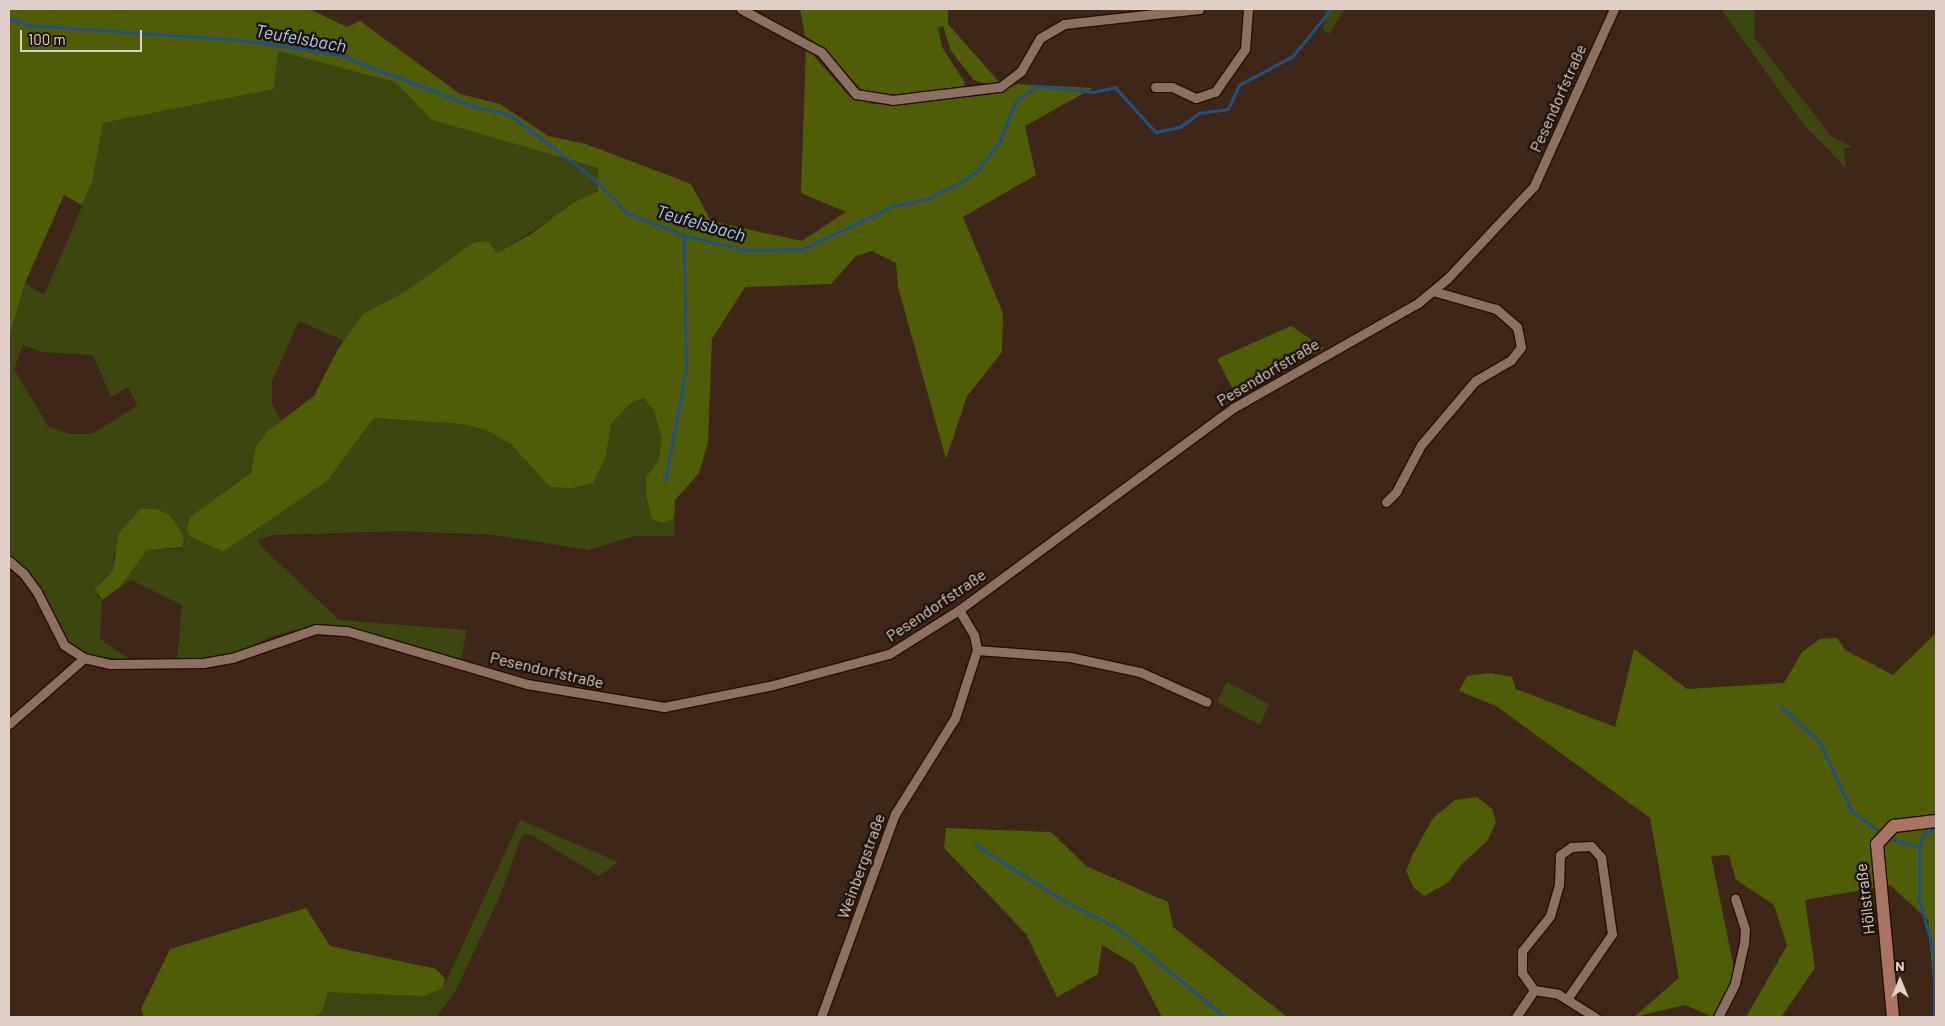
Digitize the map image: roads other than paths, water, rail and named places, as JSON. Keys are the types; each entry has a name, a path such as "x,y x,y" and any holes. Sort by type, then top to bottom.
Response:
{"street":[{"path":"741,9 821,52 856,94 885,100 1000,87 1021,71 1040,38 1064,24 1199,9"},
{"path":"1155,87 1172,87 1196,98 1215,92 1245,49 1248,9"},
{"name":"Pesendorfstraße","path":"9,561 33,586 64,645 84,658 144,666 203,663 232,658 287,636 324,629 347,632 527,684 664,707 773,685 889,654 959,610 1233,408 1433,292 1499,228 1534,186 1614,9"},
{"path":"1386,502 1421,445 1475,381 1511,360 1520,347 1517,327 1496,309 1433,292"},
{"path":"959,610 974,635 978,650 1079,659 1140,672 1207,702"},
{"name":"Weinbergstraße","path":"820,1017 895,814 950,726 978,650"},
{"path":"9,724 84,658"},
{"name":"Höllstraße","path":"1893,1017 1877,844 1894,826 1936,821"},
{"path":"1567,999 1612,934 1601,857 1591,846 1571,846 1560,855 1559,884 1550,916 1522,951 1522,973 1534,990 1552,992 1595,1017"},
{"path":"1718,1017 1735,983 1744,943 1745,929 1735,899"},
{"path":"1516,1017 1534,990"}],"waterway":[{"name":"Teufelsbach","path":"9,18 28,25 241,40 337,54 473,106 509,114 595,179 627,213 684,235 745,250 803,249 893,206 927,199 965,180 977,171 1000,140 1016,101 1037,86 1094,92 1115,87 1156,132 1180,127 1199,113 1228,109 1239,85 1293,56 1331,9"},
{"path":"665,481 686,369 684,235"},
{"path":"1781,706 1820,742 1852,811 1881,833"},
{"path":"1934,1017 1934,953 1919,900 1919,847 1923,835 1936,827"},
{"path":"1888,837 1919,847"},
{"path":"976,845 1063,900 1116,927 1225,1017"}]}
